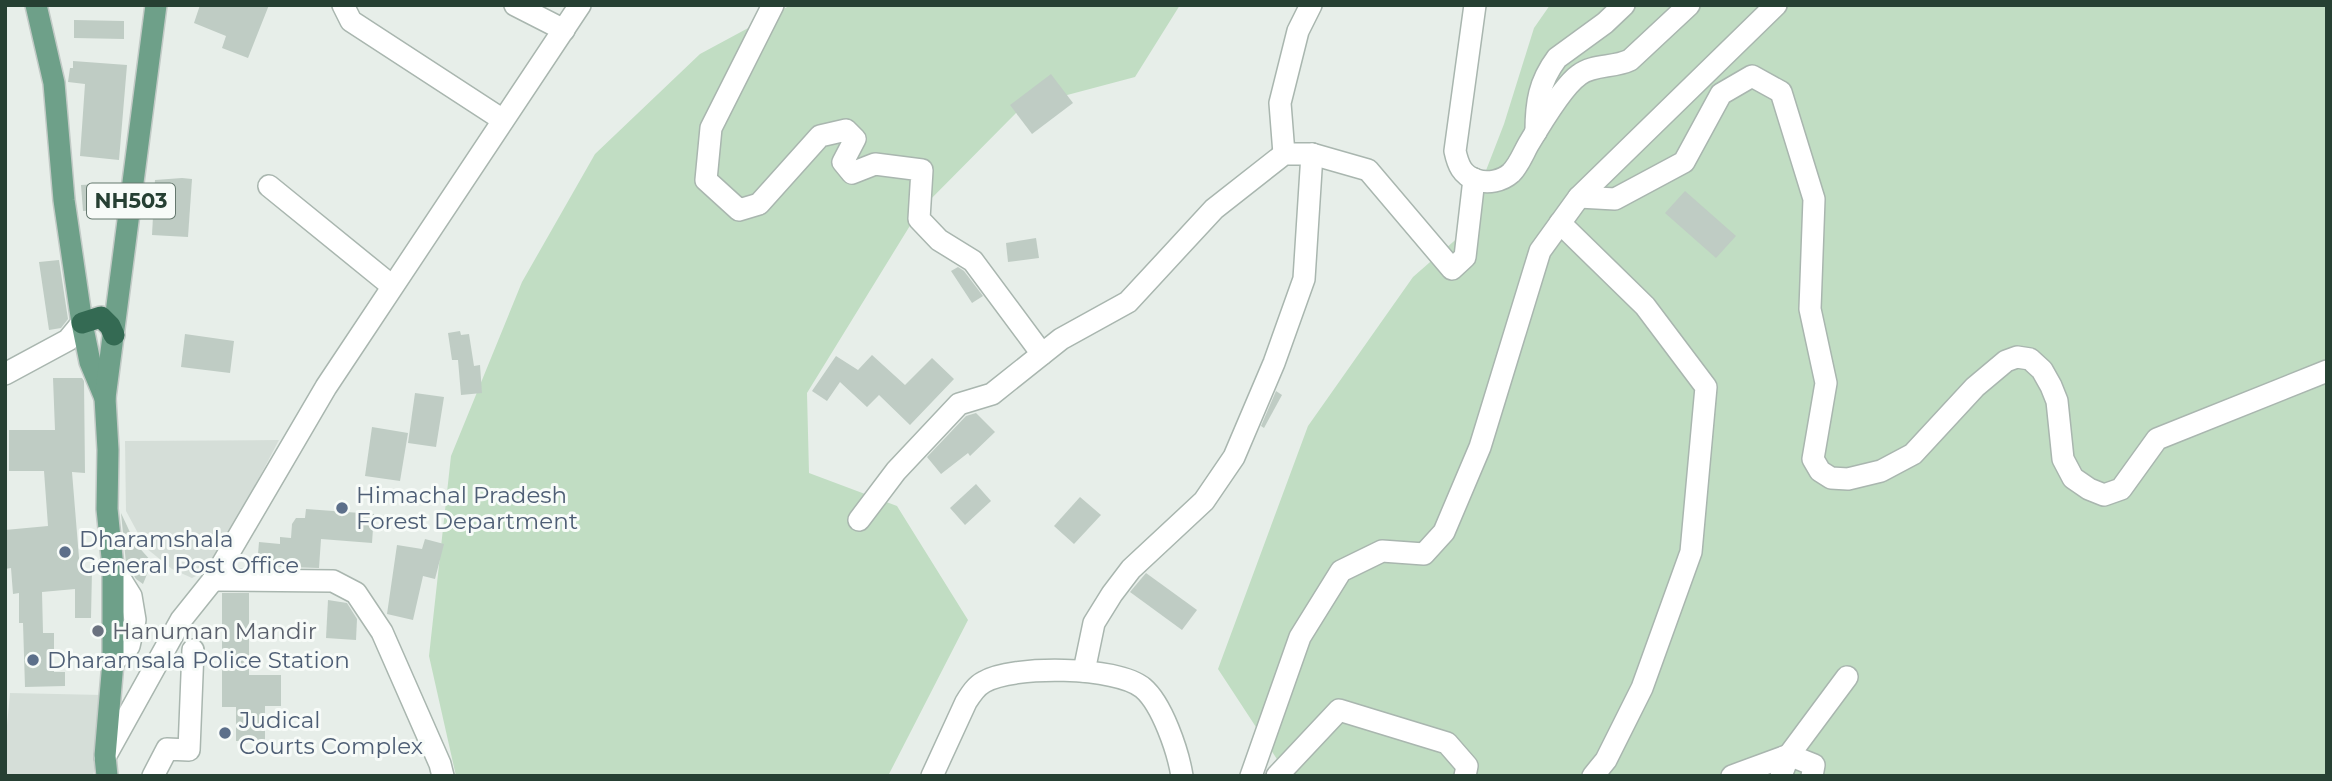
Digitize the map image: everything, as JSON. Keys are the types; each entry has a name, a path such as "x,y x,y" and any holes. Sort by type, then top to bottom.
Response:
{"highway":[{"path":"82,323 101,317 114,335"}],"main road":[{"path":"36,5 54,83 64,200 82,323 90,362 105,398"},
{"name":"NH503","path":"104,769 113,662 113,567 107,509 105,398 156,5"}],"street":[{"path":"343,5 351,21 503,120"},
{"path":"515,5 564,30"},
{"path":"104,769 181,620 213,580 326,387 580,5"},
{"path":"773,5 711,128 706,180 739,209 759,204 820,136 846,130 855,139 843,162 852,173 875,164 922,170 919,219 939,240 973,261 1042,354"},
{"path":"1284,154 1280,103 1298,31 1311,5"},
{"path":"1475,5 1455,151 1461,169 1474,179 1484,182 1512,172 1536,132 1580,74 1630,60 1689,5"},
{"path":"1536,132 1540,85 1551,65 1556,58 1625,5"},
{"path":"1251,776 1300,637 1341,571 1381,551 1424,554 1444,532 1480,447 1540,251 1579,197 1776,5"},
{"path":"1579,197 1615,199 1684,162 1721,94 1752,76 1781,92 1814,199 1810,309 1825,383 1814,459 1820,471 1831,478 1848,479 1881,471 1913,454 1975,387 2006,361 2017,357 2030,359 2042,370 2051,386 2057,401 2063,459 2073,478 2104,495 2121,489 2157,439 2327,371"},
{"path":"859,520 896,471 959,404 992,394 1061,339 1128,302 1214,209 1284,154 1312,153 1368,170 1452,269 1465,257 1474,179"},
{"path":"1084,671 1094,623 1112,594 1131,569 1204,501 1234,457 1274,363 1304,279 1312,153"},
{"path":"269,186 392,286"},
{"path":"1560,223 1645,306 1706,387 1691,552 1642,688 1606,760 1593,776"},
{"path":"5,374 68,340 82,323"},
{"path":"213,580 333,581 356,593 382,632 443,776"},
{"path":"153,776 167,749 189,750 193,650"},
{"path":"932,776 971,693 985,681 1018,674 1084,671 1113,674 1144,688 1167,726 1182,776"},
{"path":"1781,776 1789,755 1847,677"},
{"path":"1277,776 1339,710 1447,743 1467,766 1465,776"},
{"path":"1732,776 1789,755 1814,765 1812,776"}],"shaded area":[{"path":"279,440 211,569 192,578 172,569 146,548 126,511 125,441"},
{"path":"10,693 103,695 93,776 5,776"}],"green space":[{"path":"791,5 1180,5 1135,77 1022,107 919,211 807,393 809,473 897,506 968,620 888,776 456,776 429,656 451,456 522,282 595,154 700,54"},
{"path":"1550,5 2327,5 2327,776 1288,776 1218,669 1308,426 1413,277 1461,235 1504,124 1534,28"}],"building":[{"path":"200,5 269,5 248,58 222,48 226,36 194,23"},
{"path":"74,20 124,21 124,39 74,38"},
{"path":"73,61 127,65 119,160 80,156 85,84 68,82"},
{"path":"1051,74 1073,103 1032,134 1010,105"},
{"path":"192,179 188,237 152,235 155,180"},
{"path":"100,184 102,210 83,211 81,185"},
{"path":"1685,191 1736,236 1716,258 1665,213"},
{"path":"1036,238 1039,258 1008,262 1006,243"},
{"path":"59,260 68,319 61,328 49,330 39,262"},
{"path":"958,267 983,296 972,303 951,271"},
{"path":"460,331 461,335 469,334 474,366 480,365 482,393 461,395 458,360 452,360 448,333"},
{"path":"185,334 234,341 230,373 181,367"},
{"path":"872,355 905,385 932,358 954,379 910,425 879,395 867,407 840,382 827,401 812,391 836,356 858,370"},
{"path":"53,378 82,378 84,381 85,473 72,472 80,570 92,570 91,618 75,618 75,589 42,592 43,633 54,633 54,672 65,672 65,686 25,687 23,623 19,623 19,593 13,594 11,568 5,569 5,530 48,526 44,471 9,471 9,430 55,430"},
{"path":"1276,391 1282,395 1264,428 1261,426"},
{"path":"415,393 444,397 436,447 408,443"},
{"path":"976,413 995,432 970,456 968,453 941,474 927,457 966,416"},
{"path":"372,427 408,433 400,481 365,476"},
{"path":"976,484 991,501 965,525 950,508"},
{"path":"1080,497 1101,515 1074,544 1054,526"},
{"path":"306,509 374,514 372,543 321,539 319,568 257,566 259,542 280,544 280,537 291,538 292,524 296,518 305,518"},
{"path":"121,513 135,543 152,562 143,584 136,579 126,563"},
{"path":"425,539 444,544 435,579 423,576 413,620 387,614 397,545 422,549"},
{"path":"1146,573 1197,610 1182,630 1130,592"},
{"path":"222,593 249,593 249,675 281,675 281,706 265,706 265,741 236,741 236,707 222,707"},
{"path":"328,600 347,603 357,619 356,640 326,638"}],"place":[{"name":"Himachal Pradesh Forest Department","path":"342,508"},
{"name":"Dharamshala General Post Office","path":"65,552"},
{"name":"Hanuman Mandir","path":"98,631"},
{"name":"Dharamsala Police Station","path":"33,660"},
{"name":"Judical Courts Complex","path":"225,733"}]}
